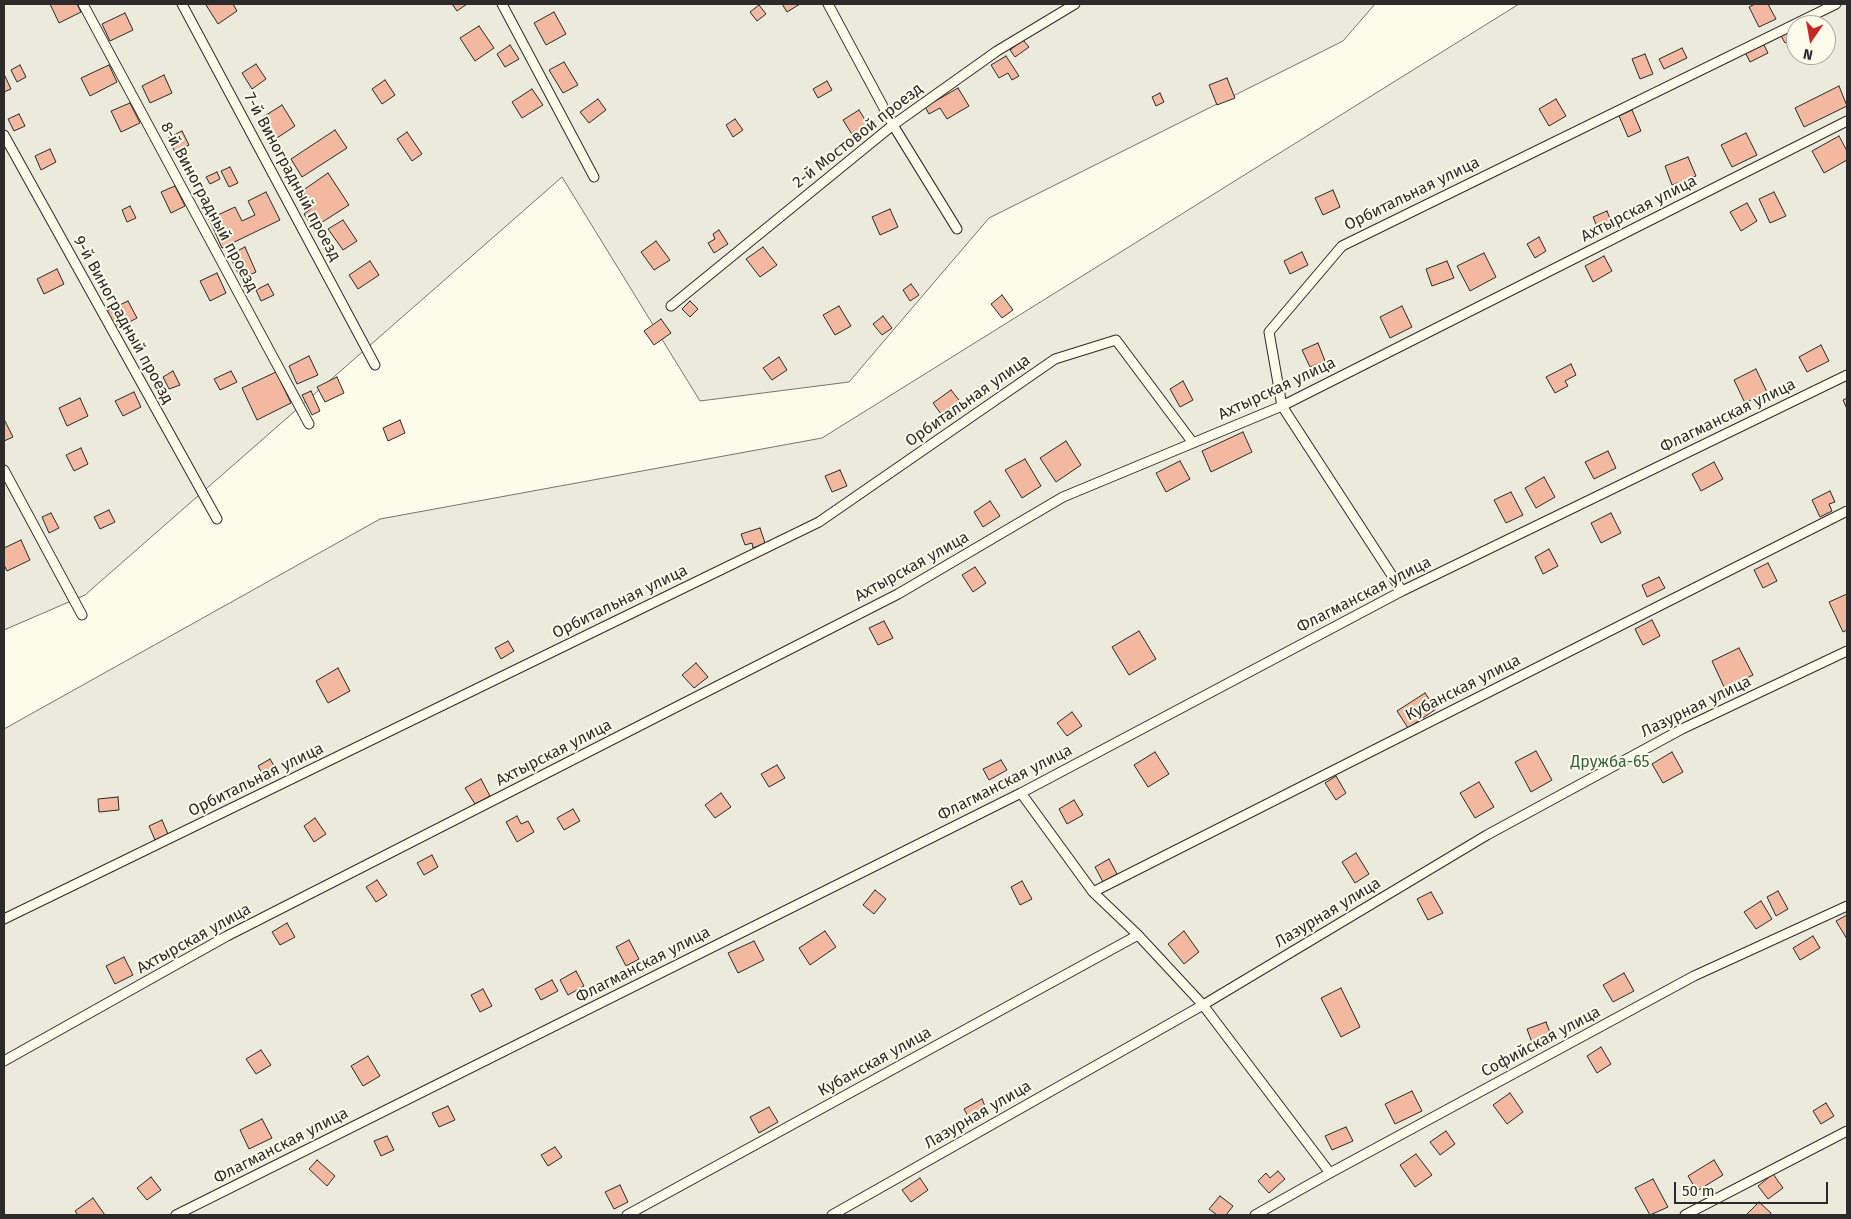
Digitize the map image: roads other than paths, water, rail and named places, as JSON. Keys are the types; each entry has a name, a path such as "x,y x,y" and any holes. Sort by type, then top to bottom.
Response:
{"lane":[{"name":"8-й Виноградный проезд","path":"83,4 309,424"},
{"name":"7-й Виноградный проезд","path":"182,4 375,365"},
{"path":"502,4 594,178"},
{"path":"828,4 893,124 957,229"},
{"name":"2-й Мостовой проезд","path":"671,306 893,124 997,51 1075,4"},
{"name":"Орбитальная улица","path":"1402,591 1282,406 1269,332 1342,246 1836,4"},
{"name":"Ахтырская улица","path":"4,1062 227,936 898,594 1063,497 1282,406 1847,121"},
{"name":"9-й Виноградный проезд","path":"4,135 216,519"},
{"name":"Орбитальная улица","path":"4,919 819,522 1055,359 1116,340 1193,443"},
{"name":"Флагманская улица","path":"176,1215 1020,793 1402,591 1847,375"},
{"path":"4,470 82,615"},
{"name":"Кубанская улица","path":"1093,892 1847,511"},
{"name":"Лазурная улица","path":"832,1215 1204,1005 1495,831 1682,729 1847,651"},
{"path":"1020,793 1093,892 1138,935 1204,1005 1330,1173"},
{"name":"Софийская улица","path":"1255,1215 1694,976 1847,906"},
{"name":"Кубанская улица","path":"627,1215 1138,935"},
{"path":"1684,1215 1847,1131"}],"park label":[{"name":"Дружба-65","path":"1610,763"}]}
